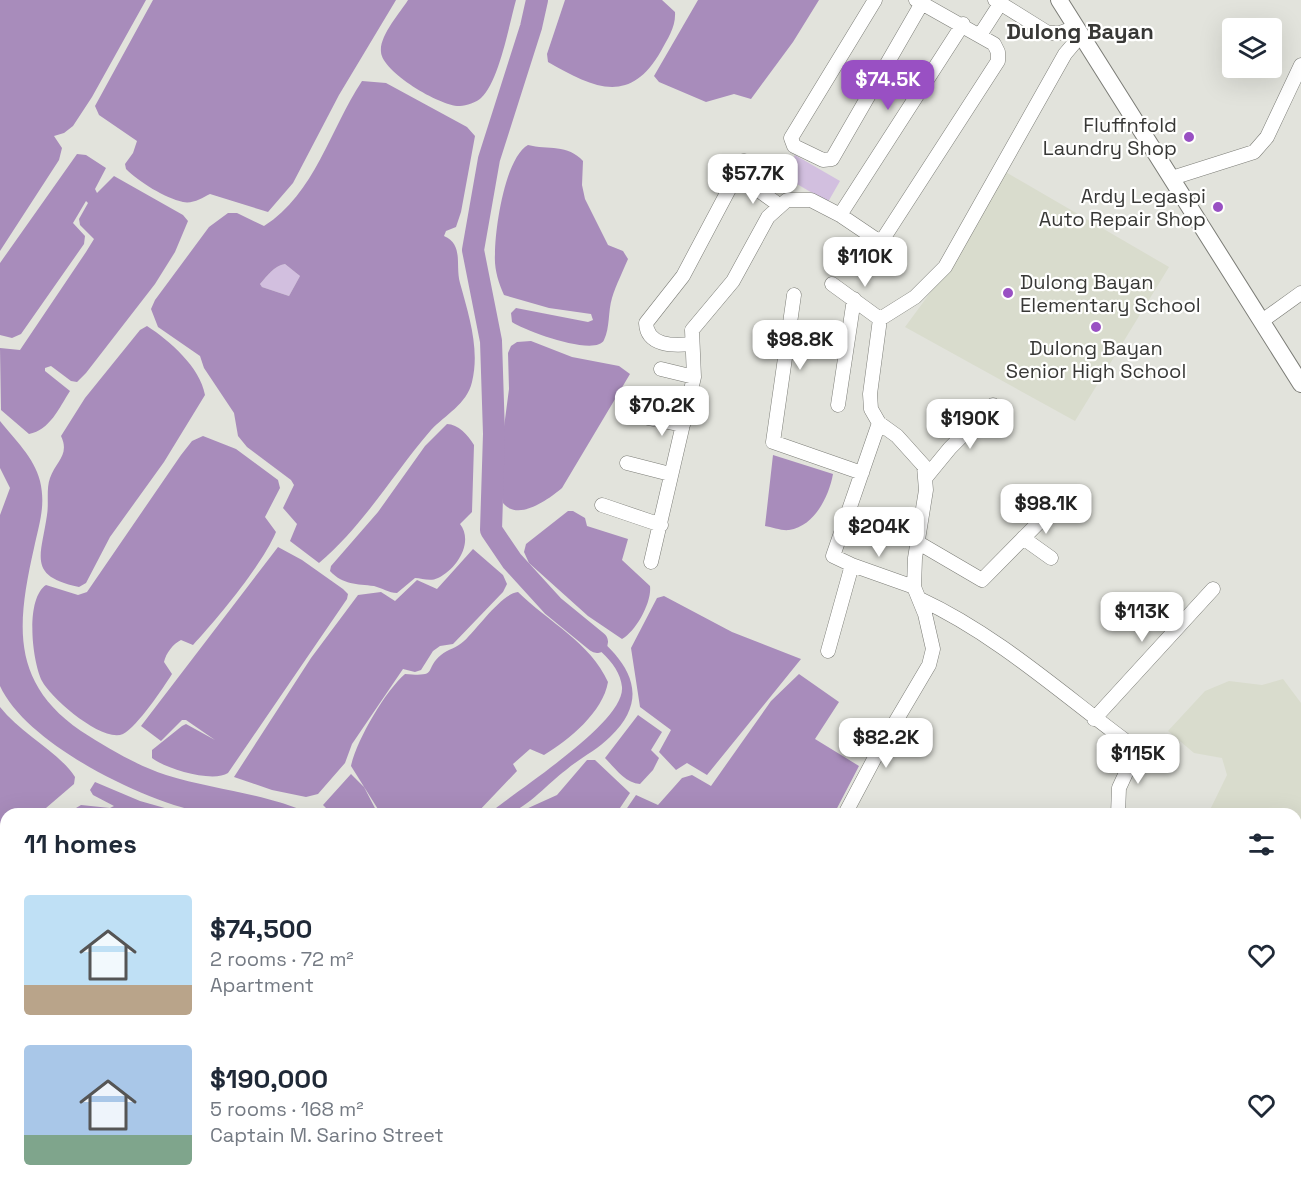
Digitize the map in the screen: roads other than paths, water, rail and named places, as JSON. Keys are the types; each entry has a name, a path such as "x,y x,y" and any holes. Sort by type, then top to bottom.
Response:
{"main road":[{"path":"1059,0 1301,384"}],"street":[{"path":"651,562 694,377 690,344 692,330 733,281 768,217 779,204 794,198 802,198 840,215 876,240 887,235 998,61 998,52 994,44 963,24 919,1 832,159 823,160 794,146 791,138 875,0"},
{"path":"983,38 1001,4 1048,33 1079,31"},
{"path":"840,215 963,24"},
{"path":"880,319 915,297 945,267 1079,31"},
{"path":"1172,178 1254,152 1267,136 1301,66"},
{"path":"690,344 665,345 646,330 646,323 683,276 744,160"},
{"path":"735,177 739,176 779,204"},
{"path":"832,284 880,319"},
{"path":"1262,321 1301,293"},
{"path":"794,295 773,442 861,474"},
{"path":"838,405 854,299"},
{"path":"848,808 880,748 929,665 933,649 917,593 917,542 927,476 924,466 916,455 897,436 879,423 871,409 870,394 880,319"},
{"path":"661,369 694,377"},
{"path":"927,476 950,448 993,405"},
{"path":"648,418 683,425"},
{"path":"879,423 833,556 917,593 1000,646 1094,719 1149,758"},
{"path":"627,463 670,474"},
{"path":"917,542 982,580 1061,500"},
{"path":"602,505 661,525"},
{"path":"1023,538 1051,558"},
{"path":"828,651 852,565"},
{"path":"1094,719 1213,589"},
{"path":"1118,808 1119,788 1137,749"}],"waterway":[{"path":"537,0 531,27 489,159 473,250 491,341 494,434 491,530 512,561 553,606 597,642"}],"place":[{"name":"Fluffnfold Laundry Shop","path":"1189,137"},
{"name":"Ardy Legaspi Auto Repair Shop","path":"1218,207"},
{"name":"Dulong Bayan Elementary School","path":"1008,293"},
{"name":"Dulong Bayan Senior High School","path":"1096,327"}],"district":[{"name":"Dulong Bayan","path":"1080,31"}]}
